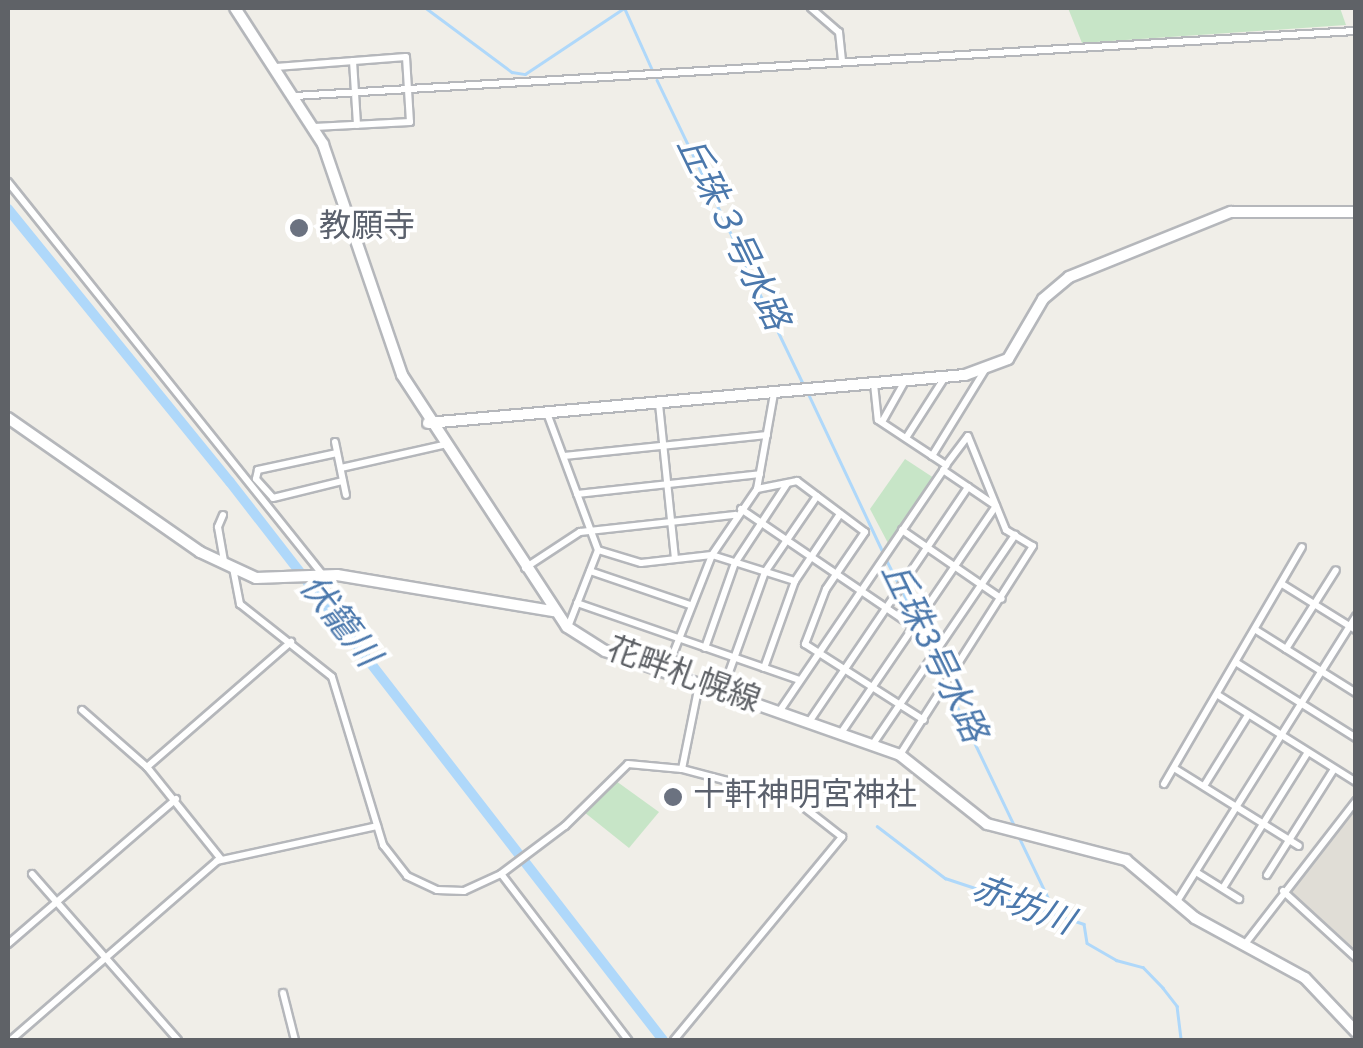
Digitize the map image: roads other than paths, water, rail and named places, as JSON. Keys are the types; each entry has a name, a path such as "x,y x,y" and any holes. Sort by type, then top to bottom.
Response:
{"main road":[{"name":"花畔札幌線","path":"235,8 295,96 333,167 389,349 428,423 552,610 568,627 604,651 900,755 968,813 1010,831 1126,860 1176,902 1305,978 1355,1032"},
{"path":"428,423 905,382 985,370 1019,348 1042,299 1069,277 1231,212 1356,212"},
{"path":"8,418 229,565 283,582 321,576 552,610"}],"street":[{"path":"811,8 838,32 842,62"},
{"path":"295,96 1356,31"},
{"path":"276,67 406,57 410,122 314,127"},
{"path":"352,61 357,125"},
{"path":"8,182 321,576"},
{"path":"932,456 985,370"},
{"path":"906,438 946,378"},
{"path":"882,422 905,382"},
{"path":"874,384 882,422 996,506"},
{"path":"666,672 712,555 757,489 774,394"},
{"path":"658,404 674,558"},
{"path":"547,413 598,550 568,627"},
{"path":"563,456 766,435"},
{"path":"780,712 968,436 996,506 1015,535 1033,551 900,755"},
{"path":"335,442 346,495"},
{"path":"340,468 443,446"},
{"path":"337,453 258,470 256,479 273,498 343,481"},
{"path":"577,494 760,474"},
{"path":"757,489 797,481 865,532 836,574 805,644 820,650 924,720"},
{"path":"705,648 735,562 788,483"},
{"path":"809,722 968,488"},
{"path":"722,692 765,572 817,496"},
{"path":"841,733 996,506"},
{"path":"524,569 590,530 738,512 916,624"},
{"path":"222,514 218,527 240,604 320,663 339,689 376,826 397,868 437,890 464,891 504,872 536,850 628,764 682,769 792,798 842,837 675,1038"},
{"path":"764,668 796,581 840,514"},
{"path":"902,530 1002,599"},
{"path":"873,744 1015,535"},
{"path":"1164,784 1302,547"},
{"path":"598,550 641,562 712,555 796,581"},
{"path":"1286,648 1336,570"},
{"path":"590,571 690,605"},
{"path":"1282,584 1352,628"},
{"path":"576,604 799,680"},
{"path":"1176,902 1352,628 1356,616"},
{"path":"1256,630 1356,693"},
{"path":"148,766 290,642"},
{"path":"1237,663 1356,738"},
{"path":"682,769 699,684"},
{"path":"1218,695 1356,782"},
{"path":"82,710 148,766 221,859"},
{"path":"1204,786 1248,715"},
{"path":"1223,888 1308,752"},
{"path":"1174,768 1299,846"},
{"path":"1267,875 1334,769"},
{"path":"8,944 176,799"},
{"path":"1245,944 1356,801"},
{"path":"11,1040 221,859 376,826"},
{"path":"504,872 628,1040"},
{"path":"1196,872 1239,899"},
{"path":"32,874 178,1040"},
{"path":"1283,891 1356,958"},
{"path":"283,993 295,1040"},
{"path":"1350,1040 1355,1032"}],"waterway":[{"path":"426,8 512,72 525,74 624,8"},
{"name":"丘珠３号水路","path":"625,9 652,69"},
{"name":"丘珠３号水路","path":"657,80 804,385"},
{"name":"伏籠川","path":"8,209 230,482 663,1040"},
{"name":"丘珠3号水路","path":"809,395 883,552"},
{"name":"丘珠3号水路","path":"886,559 898,583"},
{"name":"丘珠3号水路","path":"902,590 931,651"},
{"name":"丘珠3号水路","path":"935,658 944,678"},
{"name":"丘珠3号水路","path":"947,685 1015,827"},
{"name":"丘珠3号水路","path":"877,826 945,878 1084,924 1087,943 1116,960 1143,967 1163,988 1177,1006 1181,1040"},
{"name":"丘珠3号水路","path":"1020,839 1054,910"}],"place":[{"name":"教願寺","path":"299,228"},
{"name":"十軒神明宮神社","path":"673,797"}],"water label":[{"name":"赤坊川","path":"1022,907"}]}
